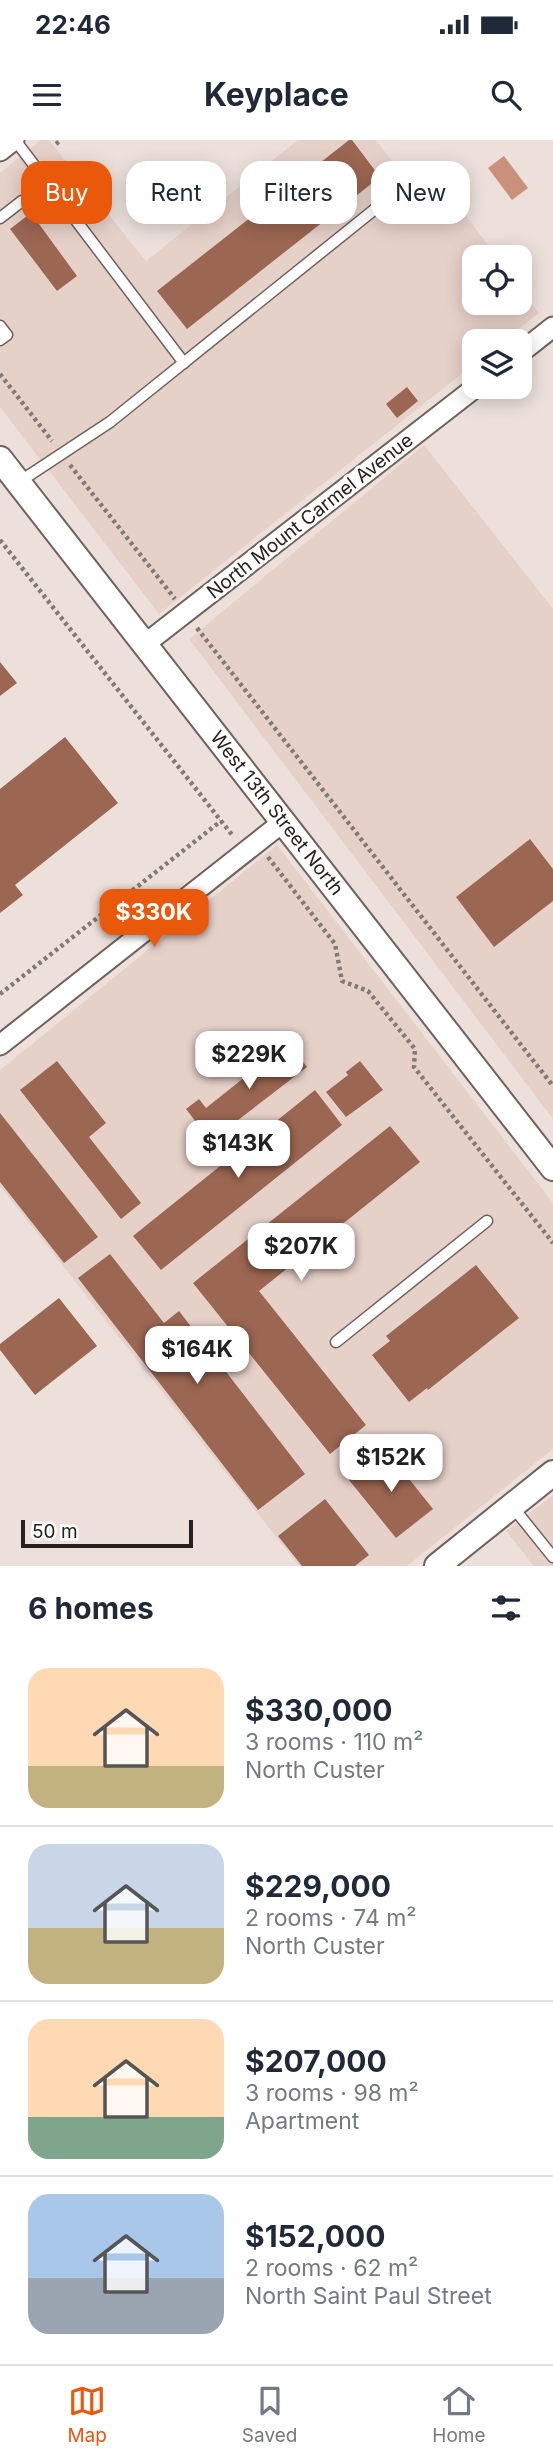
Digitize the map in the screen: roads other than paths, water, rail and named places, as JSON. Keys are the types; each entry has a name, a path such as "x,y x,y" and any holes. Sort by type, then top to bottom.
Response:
{"street":[{"path":"0,151 15,140"},
{"path":"532,344 553,327"},
{"name":"North Mount Carmel Avenue","path":"145,644 462,398"},
{"name":"West 13th Street North","path":"0,459 553,1168"},
{"path":"0,1045 283,822"},
{"path":"437,1566 553,1474"}],"lane":[{"path":"15,140 184,363"},
{"path":"0,218 21,202"},
{"path":"18,483 110,422 371,212"},
{"path":"0,326 7,335 0,340"},
{"path":"336,1342 488,1221"},
{"path":"512,1506 553,1558"}]}
